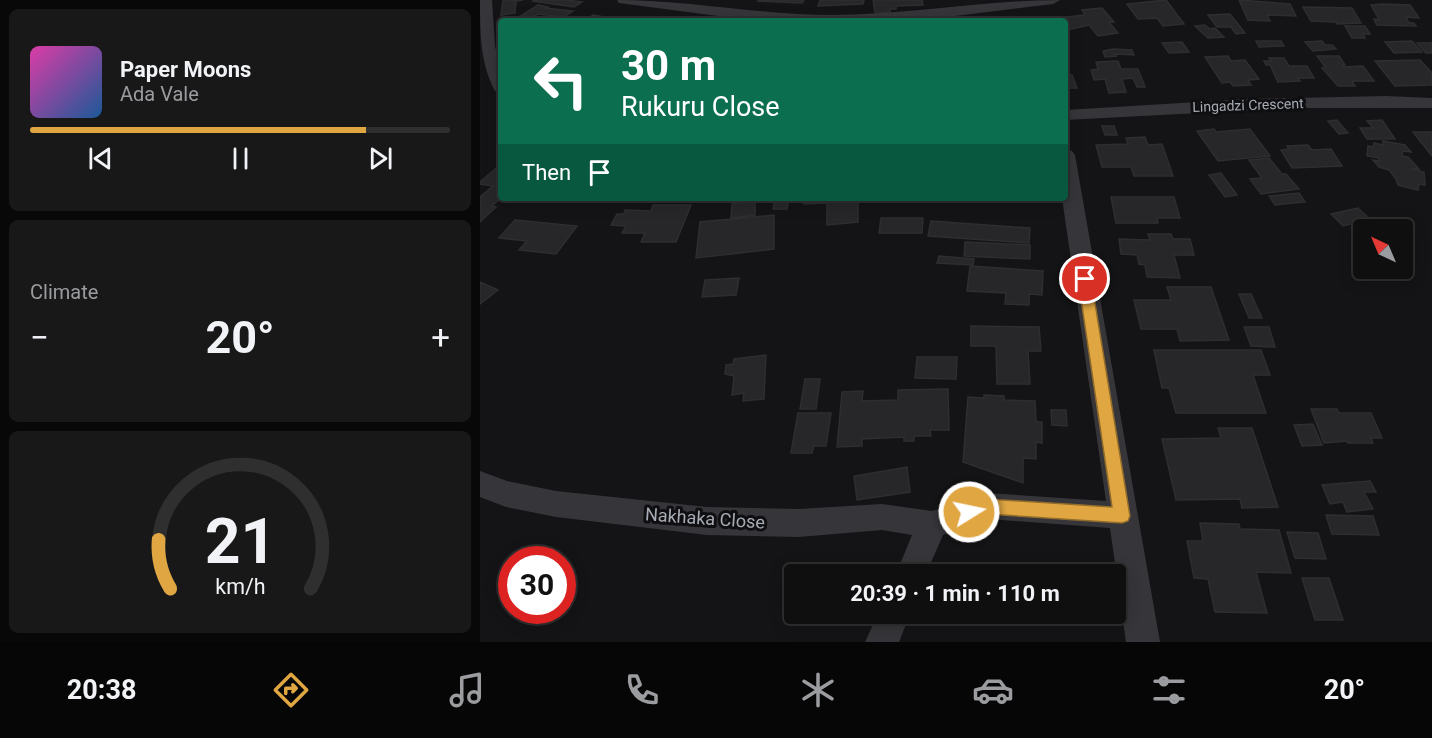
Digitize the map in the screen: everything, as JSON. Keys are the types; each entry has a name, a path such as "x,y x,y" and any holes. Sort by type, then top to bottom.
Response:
{"street":[{"path":"485,0 486,36 491,67 498,84"},
{"path":"624,0 729,14 796,18"},
{"path":"872,18 934,15 1053,0"},
{"name":"Lingadzi Crescent","path":"1068,115 1239,104 1378,101 1432,103"},
{"path":"1068,174 1143,642"},
{"name":"Nakhaka Close","path":"480,484 506,494 556,504 707,521 799,523 882,517 932,525"},
{"path":"915,564 932,525 987,506 1122,516"},
{"path":"882,642 890,624"}],"building":[{"path":"503,0 523,0 516,1 515,13 501,15"},
{"path":"759,0 804,0 802,3 758,1"},
{"path":"820,0 864,0 863,4 818,6"},
{"path":"873,0 922,0 923,5 896,6 896,9 890,9 890,12 875,13"},
{"path":"1166,0 1184,24 1163,26 1157,18 1138,19 1127,4"},
{"path":"1239,0 1290,4 1296,16 1267,15 1270,21 1248,20"},
{"path":"533,1 582,2 574,7"},
{"path":"538,5 573,11 564,17 538,14 532,18 519,17"},
{"path":"1371,5 1410,5 1419,18 1406,17 1409,23 1414,23 1416,26 1377,25 1374,19 1379,20"},
{"path":"1303,7 1352,8 1361,23 1337,24 1336,22 1311,21"},
{"path":"1102,8 1114,22 1109,22 1118,33 1098,36 1089,25 1068,30 1068,18 1058,18 1085,15 1082,10"},
{"path":"1230,14 1245,33 1236,34 1231,27 1217,27 1208,15"},
{"path":"593,15 610,18 588,18"},
{"path":"1205,25 1210,29 1215,28 1224,37 1208,38 1195,26"},
{"path":"1345,26 1365,26 1370,34 1363,34 1365,38 1352,38"},
{"path":"1256,41 1281,41 1284,46 1259,47"},
{"path":"1322,41 1325,45 1332,45 1336,49 1313,51 1305,42"},
{"path":"1412,41 1422,52 1394,53 1385,42"},
{"path":"1182,42 1189,52 1169,53 1162,43"},
{"path":"1417,43 1432,43 1432,53 1426,53"},
{"path":"1132,50 1134,55 1115,54 1116,56 1105,57 1103,51"},
{"path":"1228,56 1231,61 1245,60 1259,79 1248,80 1251,85 1233,86 1230,82 1222,83 1205,57"},
{"path":"1317,56 1339,56 1344,67 1363,66 1374,81 1352,81 1355,86 1338,86 1322,68 1326,68"},
{"path":"1269,58 1284,58 1289,66 1307,66 1314,78 1278,82 1270,65 1266,65 1264,61 1271,61"},
{"path":"1420,60 1432,73 1432,85 1395,86 1375,61"},
{"path":"1118,61 1121,69 1138,69 1145,87 1137,87 1133,78 1122,79 1126,92 1109,93 1105,79 1094,80 1091,70 1098,69 1096,62"},
{"path":"1068,75 1072,75 1077,88 1068,88"},
{"path":"1337,120 1348,133 1339,134 1328,121"},
{"path":"1382,120 1395,139 1367,139 1360,128 1373,128 1367,121"},
{"path":"1102,126 1114,126 1117,135 1105,135"},
{"path":"1214,129 1216,132 1250,129 1270,156 1218,161 1197,131"},
{"path":"1413,132 1432,132 1432,156"},
{"path":"1145,137 1148,145 1162,144 1173,176 1134,176 1131,167 1102,167 1096,145 1128,144 1126,138"},
{"path":"1383,141 1405,145 1411,152 1403,151 1402,156 1408,157 1419,169 1411,169 1424,172 1425,185 1419,184 1418,190 1398,185 1389,170 1379,167 1373,160 1379,161 1379,158 1367,156 1368,146 1373,147 1374,143 1383,145"},
{"path":"1308,145 1312,150 1331,149 1342,166 1292,168 1281,150 1289,149 1287,146"},
{"path":"1269,158 1299,189 1261,194 1250,179 1262,178 1249,160"},
{"path":"498,167 498,201 492,206 496,207 480,222 480,197 493,186 480,184"},
{"path":"1221,173 1237,195 1225,197 1209,175"},
{"path":"1299,193 1305,202 1275,205 1269,196"},
{"path":"1111,197 1174,197 1180,218 1157,218 1158,223 1116,223"},
{"path":"755,201 755,215 731,218 732,204"},
{"path":"774,201 788,201 787,209 773,209"},
{"path":"804,201 858,202 858,222 827,225 827,203 804,204"},
{"path":"653,205 691,205 676,242 641,242 645,233 622,233 626,226 611,225 617,214 624,214 625,210 651,211"},
{"path":"1358,208 1370,219 1353,219 1353,223 1343,226 1331,214"},
{"path":"774,215 774,249 696,258 700,222"},
{"path":"881,218 923,218 922,233 879,233"},
{"path":"515,220 577,226 556,254 519,250 527,241 499,238"},
{"path":"931,221 1030,228 1029,243 928,236"},
{"path":"1148,234 1171,234 1173,239 1190,239 1194,255 1174,255 1180,278 1147,277 1145,265 1139,264 1137,255 1121,254 1119,239 1150,240"},
{"path":"965,242 1030,245 1030,259 964,256"},
{"path":"939,256 974,259 973,265 937,263"},
{"path":"970,266 1043,271 1042,295 1029,294 1029,305 1005,304 1006,293 967,291"},
{"path":"739,278 736,295 702,297 705,280"},
{"path":"480,282 498,290 480,304"},
{"path":"1167,287 1211,287 1229,340 1180,341 1177,329 1141,329 1134,300 1171,300"},
{"path":"1239,294 1251,294 1262,318 1249,318"},
{"path":"971,326 1039,327 1041,351 1028,351 1030,384 997,384 996,346 971,346"},
{"path":"1244,327 1269,327 1275,347 1251,346"},
{"path":"1154,350 1261,350 1270,375 1253,375 1266,413 1176,413 1169,388 1162,388"},
{"path":"766,355 764,399 743,401 744,393 732,395 734,376 725,374 726,365 733,364 734,359"},
{"path":"917,357 957,357 956,379 915,378"},
{"path":"805,379 820,379 816,409 800,409"},
{"path":"948,389 949,430 930,430 931,436 914,436 914,441 904,441 904,437 862,439 862,446 837,447 842,392 863,391 862,401 898,400 898,390"},
{"path":"984,395 1004,396 1004,400 1035,401 1036,422 1042,422 1042,443 1036,442 1036,459 1023,458 1023,483 963,462 968,397 984,398"},
{"path":"1311,409 1337,409 1339,413 1371,413 1382,438 1371,438 1373,443 1348,443 1347,441 1324,443"},
{"path":"1051,410 1066,410 1067,426 1052,425"},
{"path":"798,413 831,413 826,446 814,446 812,453 791,453"},
{"path":"1313,424 1322,445 1302,446 1294,425"},
{"path":"1218,428 1252,428 1278,507 1242,508 1240,499 1176,500 1162,439 1221,438"},
{"path":"907,467 910,492 857,500 854,476"},
{"path":"1370,481 1376,492 1364,492 1373,509 1347,512 1343,502 1330,504 1322,485"},
{"path":"1326,515 1373,516 1379,535 1332,534"},
{"path":"1200,523 1239,524 1240,529 1279,530 1291,573 1256,572 1267,613 1215,612 1208,579 1194,578 1187,541 1203,541"},
{"path":"1287,532 1318,533 1326,559 1295,558"},
{"path":"1302,578 1329,578 1343,620 1315,620"}],"route":[{"path":"969,512 987,506 1122,516 1085,279"}]}
